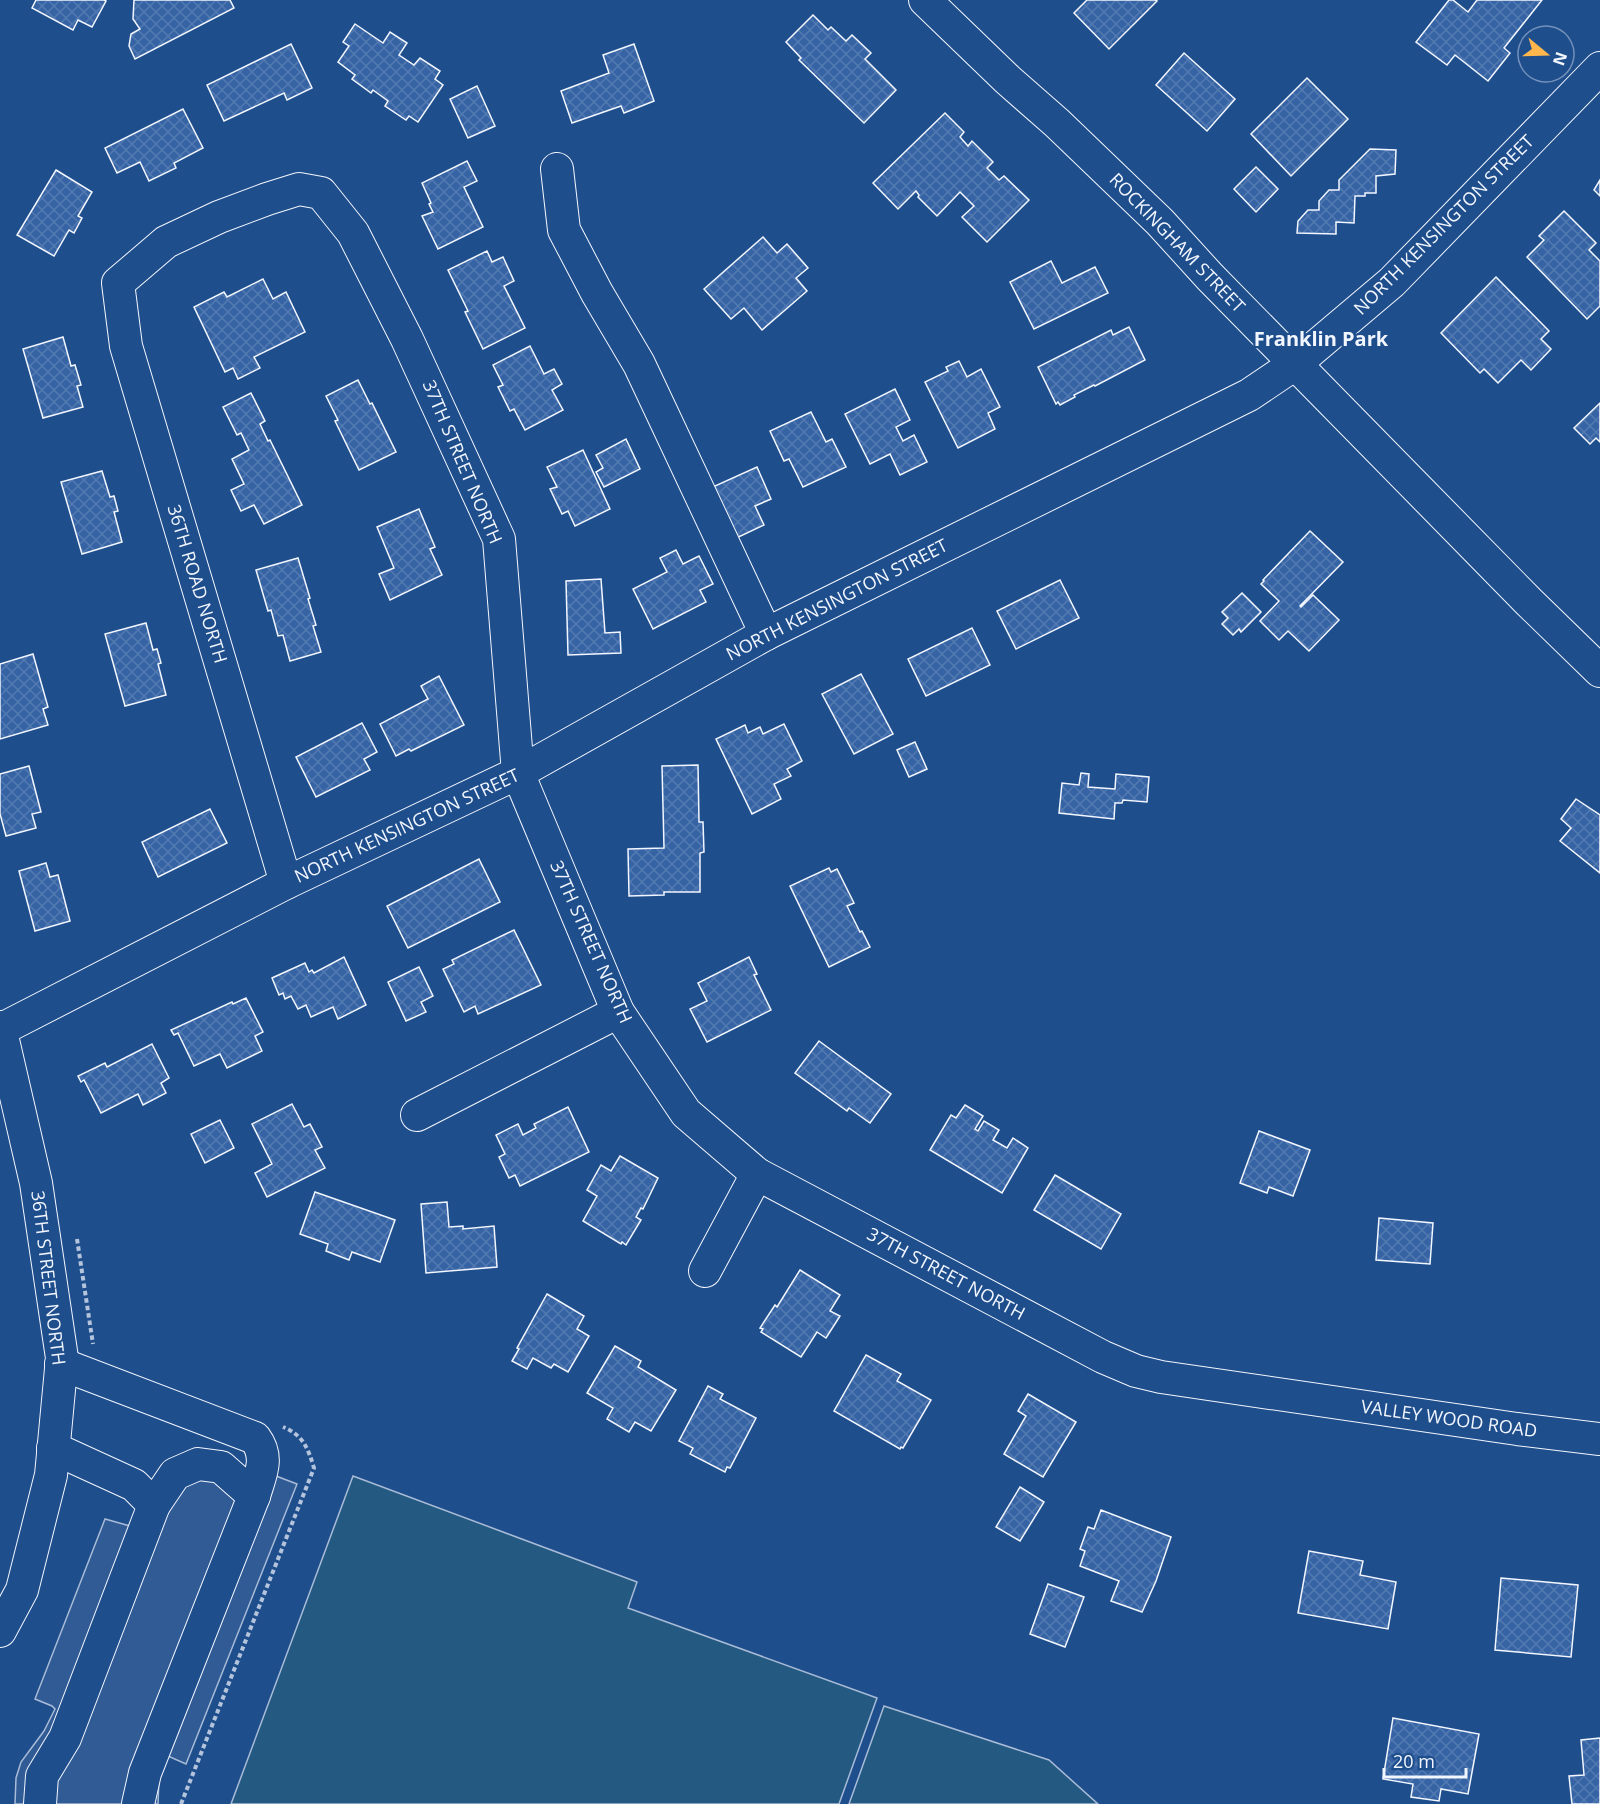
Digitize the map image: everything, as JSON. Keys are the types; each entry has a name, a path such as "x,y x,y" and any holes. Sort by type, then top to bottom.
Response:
{"street":[{"name":"ROCKINGHAM STREET","path":"926,0 1160,222 1295,364 1600,671"},
{"name":"NORTH KENSINGTON STREET","path":"0,1029 286,883 519,773 766,634 1249,395 1295,364 1392,282 1600,68"},
{"path":"557,170 564,230 597,293 639,364 766,634"},
{"name":"36TH ROAD NORTH","path":"286,883 126,346 118,283 166,242 219,217 299,189 321,193"},
{"name":"37TH STREET NORTH","path":"321,193 353,233 407,339 499,539 519,773 618,1012 686,1113 757,1174 1103,1357 1136,1371 1161,1377 1298,1397"},
{"path":"417,1114 618,1012"},
{"name":"36TH STREET NORTH","path":"0,1029 36,1183 62,1358 51,1475 22,1590 0,1631"},
{"path":"705,1271 757,1174"},
{"path":"61,1364 255,1438 262,1447 264,1465 254,1496 145,1773 138,1804"},
{"name":"VALLEY WOOD ROAD","path":"1298,1397 1600,1439"},
{"path":"53,1448 134,1485 154,1505"},
{"path":"40,1804 42,1776 65,1738 154,1505 175,1474 198,1464 221,1467 254,1496"}],"shaded area":[{"path":"247,1465 297,1484 186,1764 168,1756 159,1778 158,1804 15,1804 16,1778 21,1762 44,1731 55,1709 35,1699 105,1519 130,1526 153,1481 245,1470"},
{"path":"353,1476 637,1582 628,1608 877,1698 839,1804 231,1804"},
{"path":"884,1706 1049,1760 1098,1804 849,1804"}],"building":[{"path":"36,0 106,1 92,27 78,20 73,30 32,8"},
{"path":"134,0 230,0 234,8 135,59 129,46 131,34 140,29 133,19"},
{"path":"1087,0 1157,1 1109,49 1074,13"},
{"path":"1449,0 1453,0 1468,12 1477,0 1542,0 1523,24 1516,24 1516,33 1504,48 1510,53 1488,81 1455,55 1447,65 1416,42"},
{"path":"813,15 828,30 831,27 846,41 852,35 871,53 865,59 896,90 864,123 799,60 801,58 786,42"},
{"path":"355,24 383,43 390,32 407,43 399,55 414,65 420,58 440,71 435,79 443,85 418,122 409,116 406,120 385,106 388,101 373,90 371,93 352,79 355,75 338,62 349,46 343,42"},
{"path":"291,44 312,88 287,100 284,93 224,121 207,85"},
{"path":"634,44 654,101 624,113 621,106 572,123 561,91 609,73 603,55"},
{"path":"1184,53 1235,99 1207,131 1156,85"},
{"path":"1307,78 1348,119 1291,176 1251,134"},
{"path":"477,86 495,126 468,138 450,99"},
{"path":"183,109 203,148 174,163 176,168 149,181 140,162 117,173 105,148"},
{"path":"945,113 964,132 960,137 968,146 972,141 993,162 987,168 999,180 1004,176 1029,200 987,242 962,217 974,206 960,192 937,216 918,197 916,191 898,209 873,183"},
{"path":"1370,149 1396,150 1395,174 1376,176 1376,193 1355,196 1354,223 1336,222 1336,234 1297,233 1298,221 1308,210 1319,210 1319,201 1329,190 1339,190 1339,180"},
{"path":"467,161 477,181 464,187 483,227 438,249 422,216 433,212 422,183"},
{"path":"1256,167 1278,189 1256,212 1234,189"},
{"path":"56,170 92,192 78,216 82,218 74,233 69,230 54,256 17,235"},
{"path":"1600,180 1600,196 1594,190"},
{"path":"1564,211 1596,243 1589,250 1600,261 1600,306 1587,319 1527,257 1544,240 1539,236"},
{"path":"763,237 777,253 787,244 808,268 796,278 807,291 762,330 744,308 731,319 704,289"},
{"path":"487,251 492,262 503,257 514,281 504,286 525,328 483,349 448,270"},
{"path":"1051,261 1062,283 1095,267 1108,293 1034,329 1010,282"},
{"path":"1496,277 1549,331 1541,339 1551,349 1531,370 1521,360 1498,383 1484,369 1480,373 1441,333"},
{"path":"263,279 273,299 286,292 305,332 254,357 260,368 238,379 233,368 225,372 194,307 224,292 227,297"},
{"path":"1129,327 1145,360 1074,395 1075,397 1060,405 1058,402 1056,404 1038,367 1111,330 1113,335"},
{"path":"63,337 71,366 75,365 81,385 77,386 83,407 43,418 23,349"},
{"path":"530,346 544,374 554,369 562,384 552,390 563,410 525,430 514,409 510,411 498,387 503,385 493,365"},
{"path":"959,361 967,377 981,369 1000,407 988,413 995,429 958,448 925,382 948,371 946,367"},
{"path":"358,380 396,452 359,470 335,421 338,420 326,396"},
{"path":"895,389 910,420 896,427 903,441 914,435 927,462 900,475 890,454 870,464 845,414"},
{"path":"251,393 265,421 260,424 302,505 264,524 254,505 241,511 231,490 244,484 232,459 249,450 241,433 237,435 223,407"},
{"path":"1600,403 1600,442 1596,438 1590,444 1574,428"},
{"path":"811,412 826,442 832,439 846,467 803,487 789,459 784,461 770,431"},
{"path":"626,439 640,469 604,487 596,472 603,468 596,455"},
{"path":"583,450 610,509 575,526 568,511 562,514 550,489 557,487 547,467"},
{"path":"757,467 771,499 755,506 764,525 730,541 706,490"},
{"path":"102,471 110,497 114,496 118,511 114,512 122,542 82,554 61,482"},
{"path":"419,509 435,547 430,549 442,575 390,600 379,574 394,568 377,527"},
{"path":"1310,531 1343,562 1300,606 1313,595 1339,620 1309,651 1288,631 1279,640 1260,621 1279,601 1261,584 1263,580"},
{"path":"676,550 683,564 699,556 713,584 700,590 706,602 653,629 633,589 667,572 660,558"},
{"path":"298,558 310,598 308,599 316,625 313,626 321,652 290,661 283,635 278,636 271,610 268,611 256,570"},
{"path":"601,579 605,633 620,632 621,653 568,655 566,581"},
{"path":"1060,580 1079,618 1016,649 997,611"},
{"path":"1242,593 1261,612 1241,632 1239,629 1233,635 1222,624 1228,618 1222,612"},
{"path":"146,623 153,650 157,649 161,663 158,664 166,695 125,706 105,634"},
{"path":"972,628 990,665 926,696 908,659"},
{"path":"33,654 48,707 43,709 48,725 0,739 0,664"},
{"path":"861,674 893,734 854,754 822,694"},
{"path":"439,676 464,725 396,756 380,724 428,699 421,686"},
{"path":"362,723 377,752 364,759 370,770 316,797 296,757"},
{"path":"784,724 802,761 787,769 791,776 774,784 781,799 752,814 716,739 745,725 748,733 760,727 763,734"},
{"path":"915,742 927,769 909,777 897,750"},
{"path":"698,765 699,822 703,822 704,852 700,853 700,892 664,892 664,895 629,896 628,849 664,848 662,766"},
{"path":"29,766 41,812 32,814 36,828 6,836 0,814 0,774"},
{"path":"1081,773 1089,774 1088,787 1115,789 1116,774 1149,777 1147,802 1123,800 1122,803 1115,803 1114,819 1059,813 1062,783 1079,785"},
{"path":"1576,799 1600,815 1600,873 1560,841 1571,828 1561,819"},
{"path":"210,809 227,843 158,877 142,842"},
{"path":"479,859 500,902 408,948 387,906"},
{"path":"46,863 50,877 58,875 70,921 35,931 19,871"},
{"path":"829,868 831,872 837,869 854,903 847,906 870,947 829,967 790,886"},
{"path":"514,930 541,985 478,1014 475,1006 464,1012 443,969 454,964 452,960"},
{"path":"344,957 366,1005 338,1019 333,1007 311,1017 306,1005 298,1009 291,996 285,999 283,993 279,995 272,978 305,963 309,972 312,970 314,973"},
{"path":"749,957 757,974 754,975 771,1010 707,1042 690,1009 707,1001 698,983"},
{"path":"419,967 433,996 421,1002 426,1012 406,1021 388,982"},
{"path":"246,998 263,1032 255,1036 262,1051 227,1068 220,1054 194,1066 178,1033 174,1035 171,1030 232,1002 233,1004"},
{"path":"819,1041 891,1094 870,1123 849,1108 847,1111 795,1073"},
{"path":"152,1044 169,1078 161,1083 166,1093 143,1105 138,1094 101,1113 84,1080 81,1082 78,1076 105,1063 107,1067"},
{"path":"292,1104 304,1127 310,1124 322,1147 315,1150 325,1168 267,1197 255,1173 272,1164 252,1124"},
{"path":"965,1105 983,1116 975,1129 978,1131 984,1121 999,1130 993,1140 1007,1148 1013,1138 1028,1148 1002,1193 930,1150 951,1115 956,1118"},
{"path":"568,1107 589,1152 520,1186 515,1175 509,1178 499,1157 505,1154 496,1135 518,1124 523,1135 536,1128 534,1124"},
{"path":"220,1120 234,1148 205,1163 191,1134"},
{"path":"1259,1131 1310,1150 1293,1196 1269,1187 1267,1193 1240,1183"},
{"path":"620,1156 658,1178 643,1209 641,1208 636,1217 641,1220 626,1245 583,1221 597,1196 587,1190 601,1165 611,1171"},
{"path":"1055,1175 1121,1214 1101,1249 1034,1210"},
{"path":"315,1192 395,1220 380,1262 352,1252 349,1260 326,1251 328,1244 300,1234"},
{"path":"447,1202 449,1227 463,1226 463,1229 494,1226 497,1267 426,1273 421,1204"},
{"path":"1379,1218 1433,1223 1430,1264 1376,1260"},
{"path":"800,1270 840,1295 830,1311 840,1316 826,1338 817,1332 801,1357 761,1332 763,1329 760,1328 775,1305 777,1307"},
{"path":"547,1294 584,1316 577,1329 589,1336 568,1372 554,1364 551,1368 533,1358 527,1369 512,1361"},
{"path":"615,1346 641,1361 638,1367 676,1390 651,1431 635,1422 629,1432 607,1419 613,1408 587,1393"},
{"path":"866,1355 901,1374 897,1381 931,1400 903,1448 900,1449 834,1411"},
{"path":"708,1386 723,1394 720,1399 756,1418 730,1468 727,1467 725,1472 690,1454 693,1448 679,1441"},
{"path":"1028,1394 1076,1422 1043,1477 1004,1454 1026,1416 1018,1411"},
{"path":"1020,1487 1044,1502 1020,1541 996,1527"},
{"path":"1101,1510 1171,1537 1156,1581 1142,1612 1111,1601 1119,1581 1080,1566 1085,1551 1080,1549 1088,1527 1094,1529"},
{"path":"1309,1551 1363,1561 1360,1575 1396,1582 1388,1629 1298,1613"},
{"path":"1501,1578 1578,1585 1571,1657 1495,1650"},
{"path":"1048,1584 1084,1597 1065,1647 1030,1634"},
{"path":"1393,1718 1479,1734 1468,1794 1441,1789 1439,1801 1411,1797 1413,1784 1383,1779"},
{"path":"1600,1738 1600,1804 1572,1804 1569,1776 1584,1775 1581,1740"}],"district":[{"name":"Franklin Park","path":"1321,339"}]}
